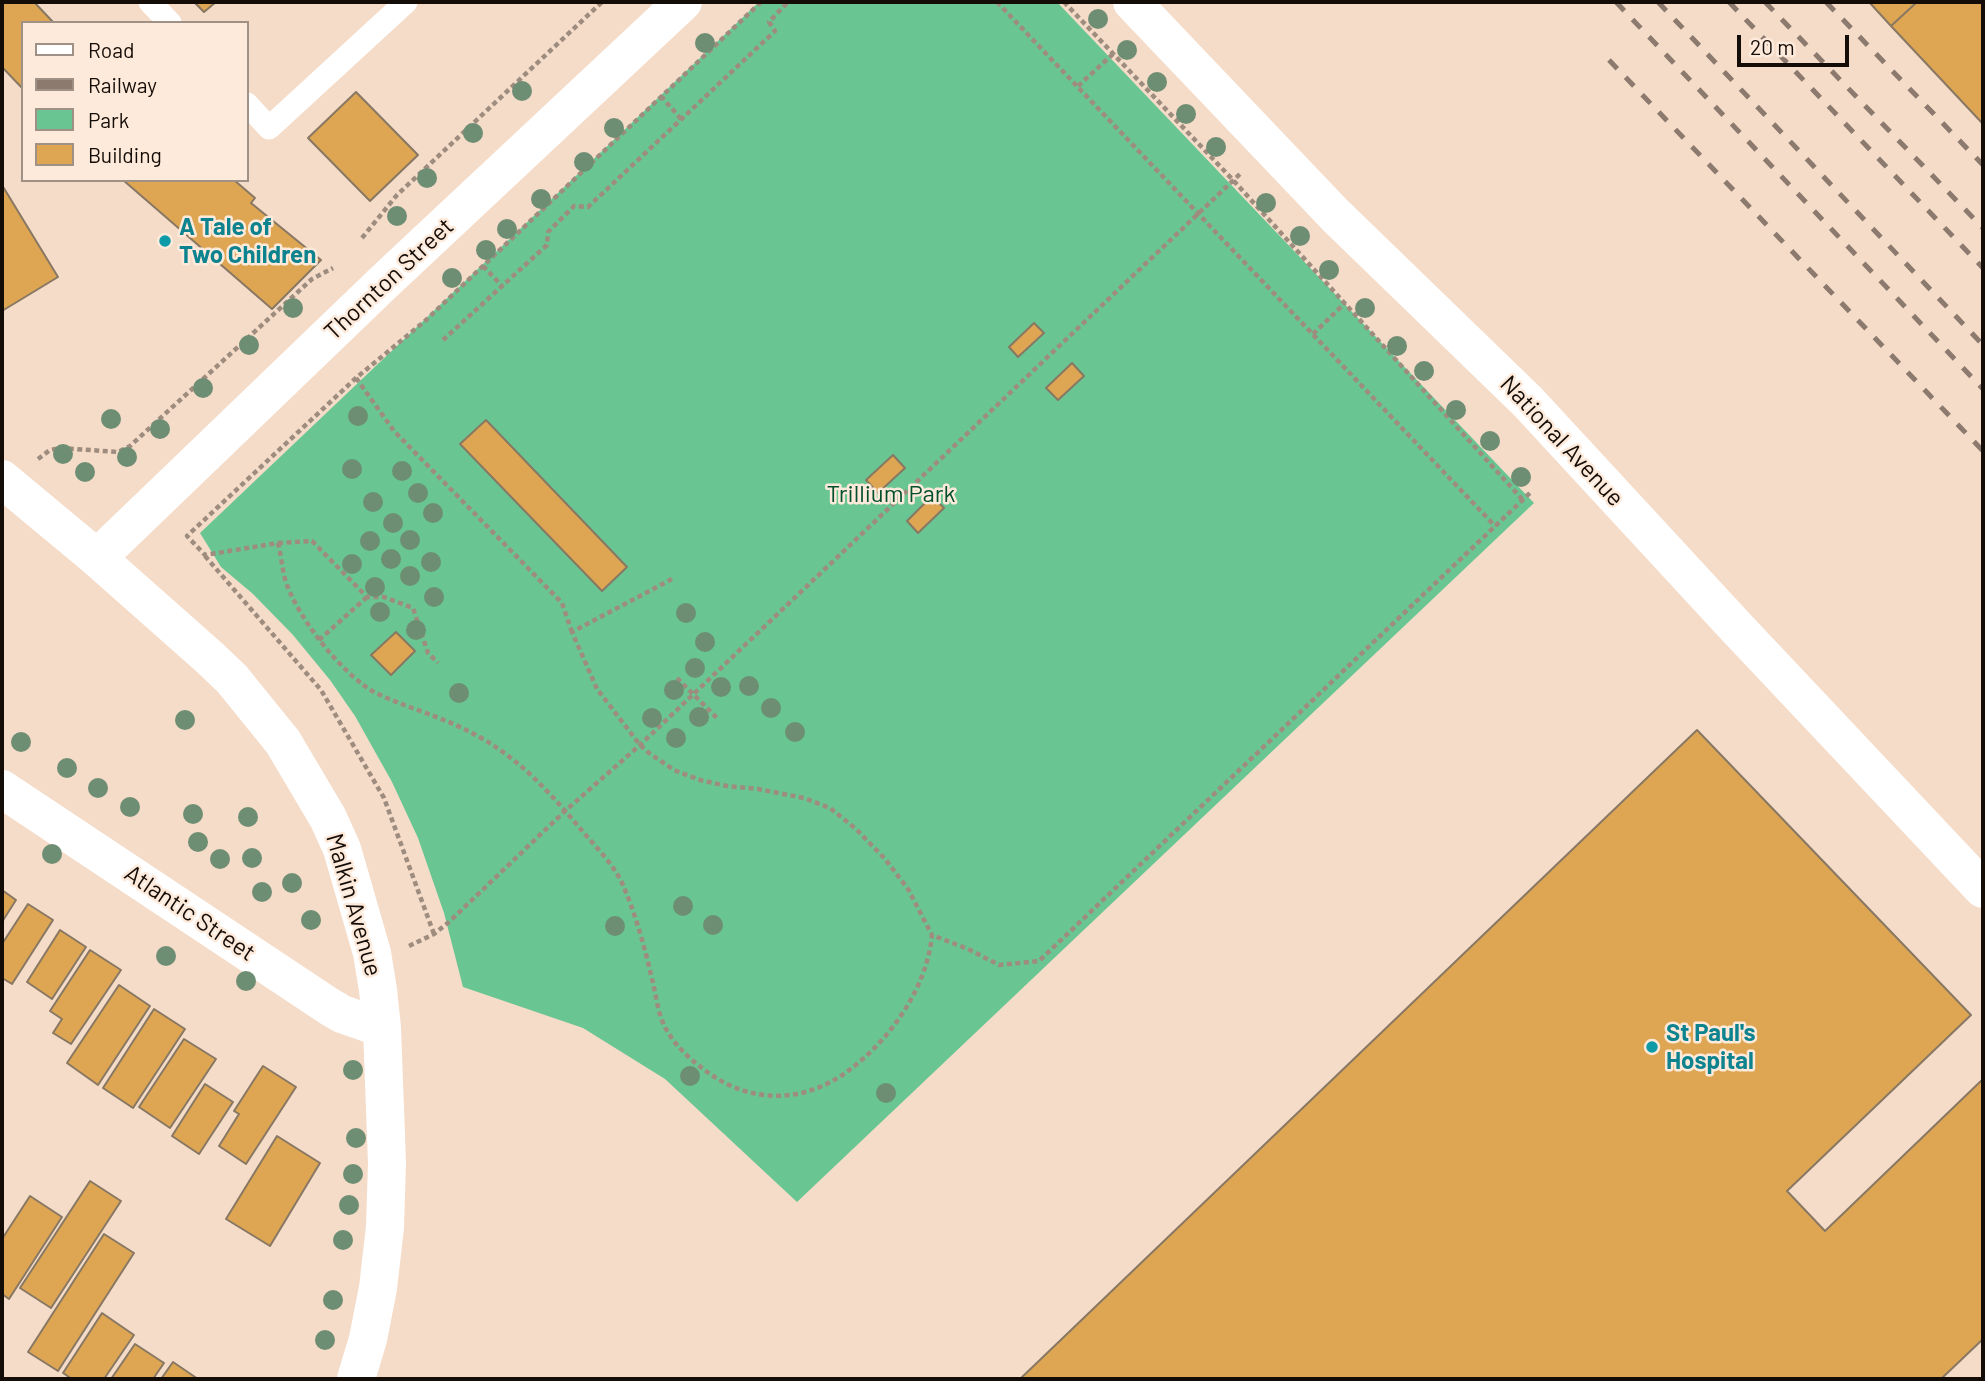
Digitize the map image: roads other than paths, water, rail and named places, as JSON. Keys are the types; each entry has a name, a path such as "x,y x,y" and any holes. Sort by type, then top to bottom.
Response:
{"street":[{"name":"Thornton Street","path":"97,558 384,282 683,2"},
{"name":"National Avenue","path":"1132,2 1335,215 1528,402 1983,890"},
{"name":"Malkin Avenue","path":"4,481 97,558 232,680 283,742 307,780 328,818 351,874 372,953 382,1028 387,1163 385,1227 375,1301 368,1339 356,1379"},
{"name":"Atlantic Street","path":"2,789 342,1014 382,1028"}],"lane":[{"path":"150,2 168,21"},
{"path":"248,105 269,128 406,2"}],"railway":[{"path":"1616,2 1983,389"},
{"path":"1658,2 1983,345"},
{"path":"1729,2 1983,268"},
{"path":"1765,2 1983,228"},
{"path":"1826,2 1983,165"},
{"path":"1609,60 1983,451"}],"place":[{"name":"A Tale of Two Children","path":"165,241"},
{"name":"St Paul's Hospital","path":"1652,1047"}],"park label":[{"name":"Trillium Park","path":"891,494"}]}
